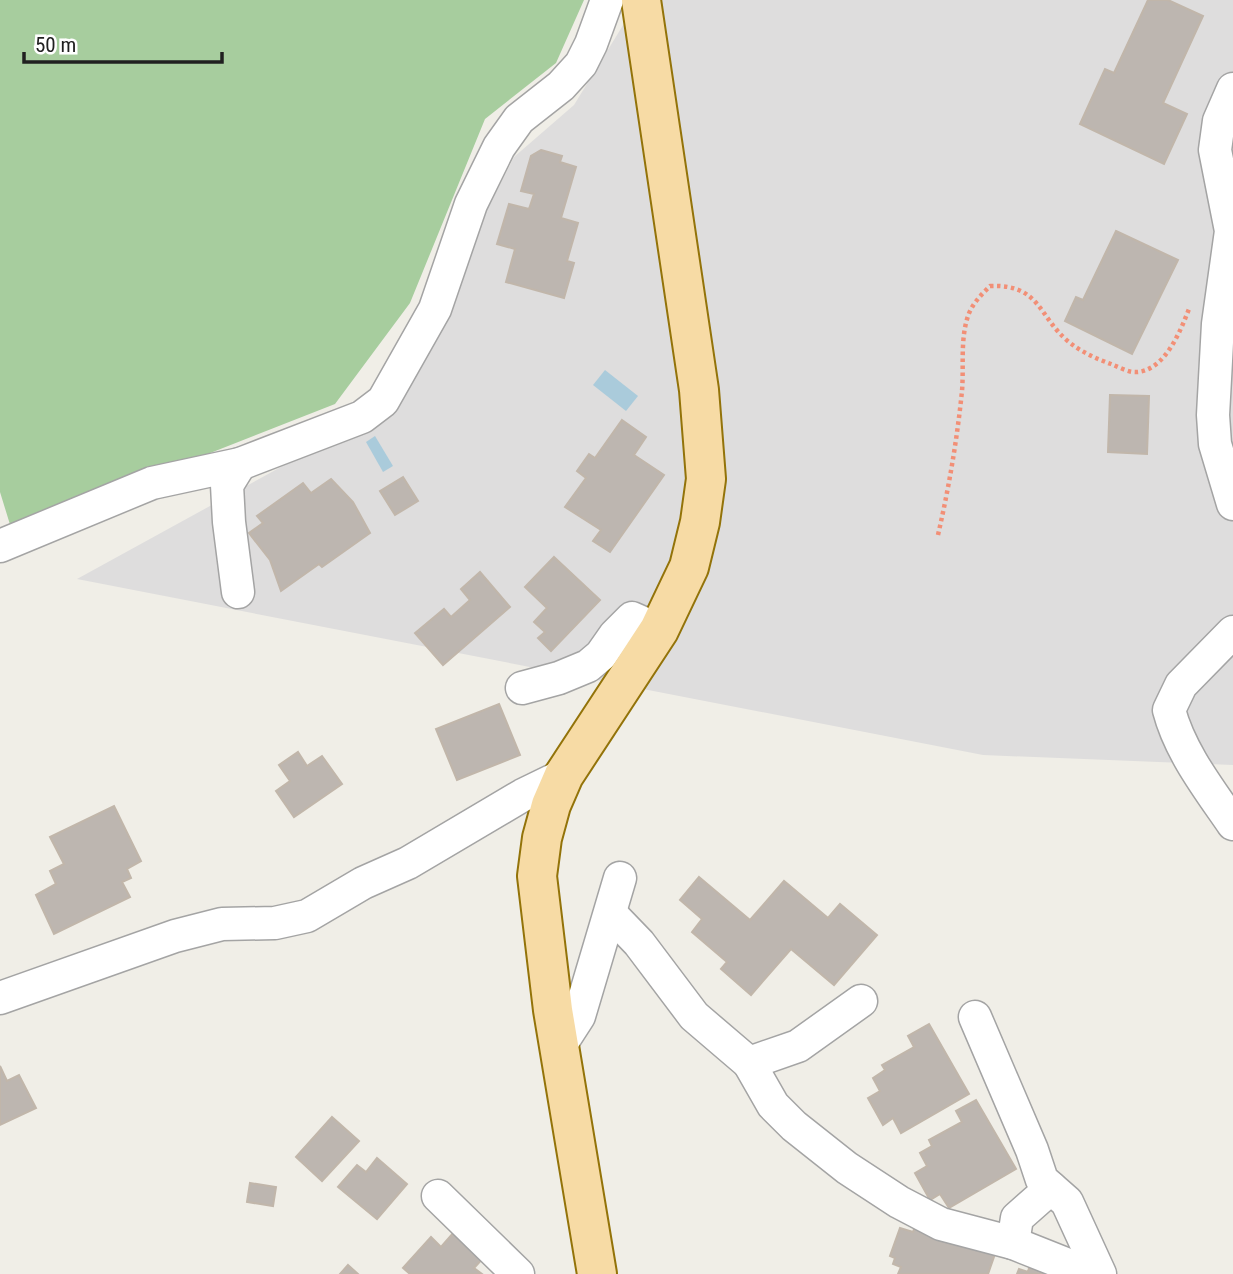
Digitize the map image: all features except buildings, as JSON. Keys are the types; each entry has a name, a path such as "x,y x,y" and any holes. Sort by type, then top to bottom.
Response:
{"main road":[{"path":"597,1274 559,1047 537,876 545,827 564,775 659,630 689,567 700,522 706,479 699,390 641,0"}],"street":[{"path":"0,546 152,483 240,464 362,417 383,401 435,309 471,204 499,147 519,119 561,86 581,64 607,0"},
{"path":"1233,89 1219,121 1215,150 1231,231 1226,329 1214,376 1214,444 1233,504"},
{"path":"238,592 226,485 240,464"},
{"path":"522,688 559,678 588,666 601,655 615,635 632,618 659,630"},
{"path":"1233,632 1181,685 1169,710 1190,757 1233,824"},
{"path":"0,998 175,936 222,923 275,923 307,916 327,902 408,863 523,795 564,775"},
{"path":"559,1047 579,1016 620,878"},
{"path":"611,914 639,943 694,1016 749,1063 773,1105 794,1126 847,1168 899,1202 941,1224 1013,1243 1091,1274"},
{"path":"749,1063 797,1046 861,1001"},
{"path":"975,1017 1032,1150 1042,1180 1067,1202 1100,1274"},
{"path":"1013,1243 1017,1218 1051,1188"},
{"path":"438,1196 518,1274"}],"path":[{"path":"939,535 951,478 962,390 963,338 968,315 977,299 990,286 1008,285 1026,294 1041,306 1068,341 1102,361 1134,372 1150,369 1166,352 1177,337 1190,306"}],"shaded area":[{"path":"624,0 1233,0 1233,765 983,755 77,579 383,411 514,157 574,105 633,9"}],"green space":[{"path":"0,0 584,0 556,63 485,119 410,303 335,404 12,531 0,492"}],"water":[{"path":"605,370 638,396 626,411 593,385"},
{"path":"375,436 393,466 383,472 366,442"}]}
